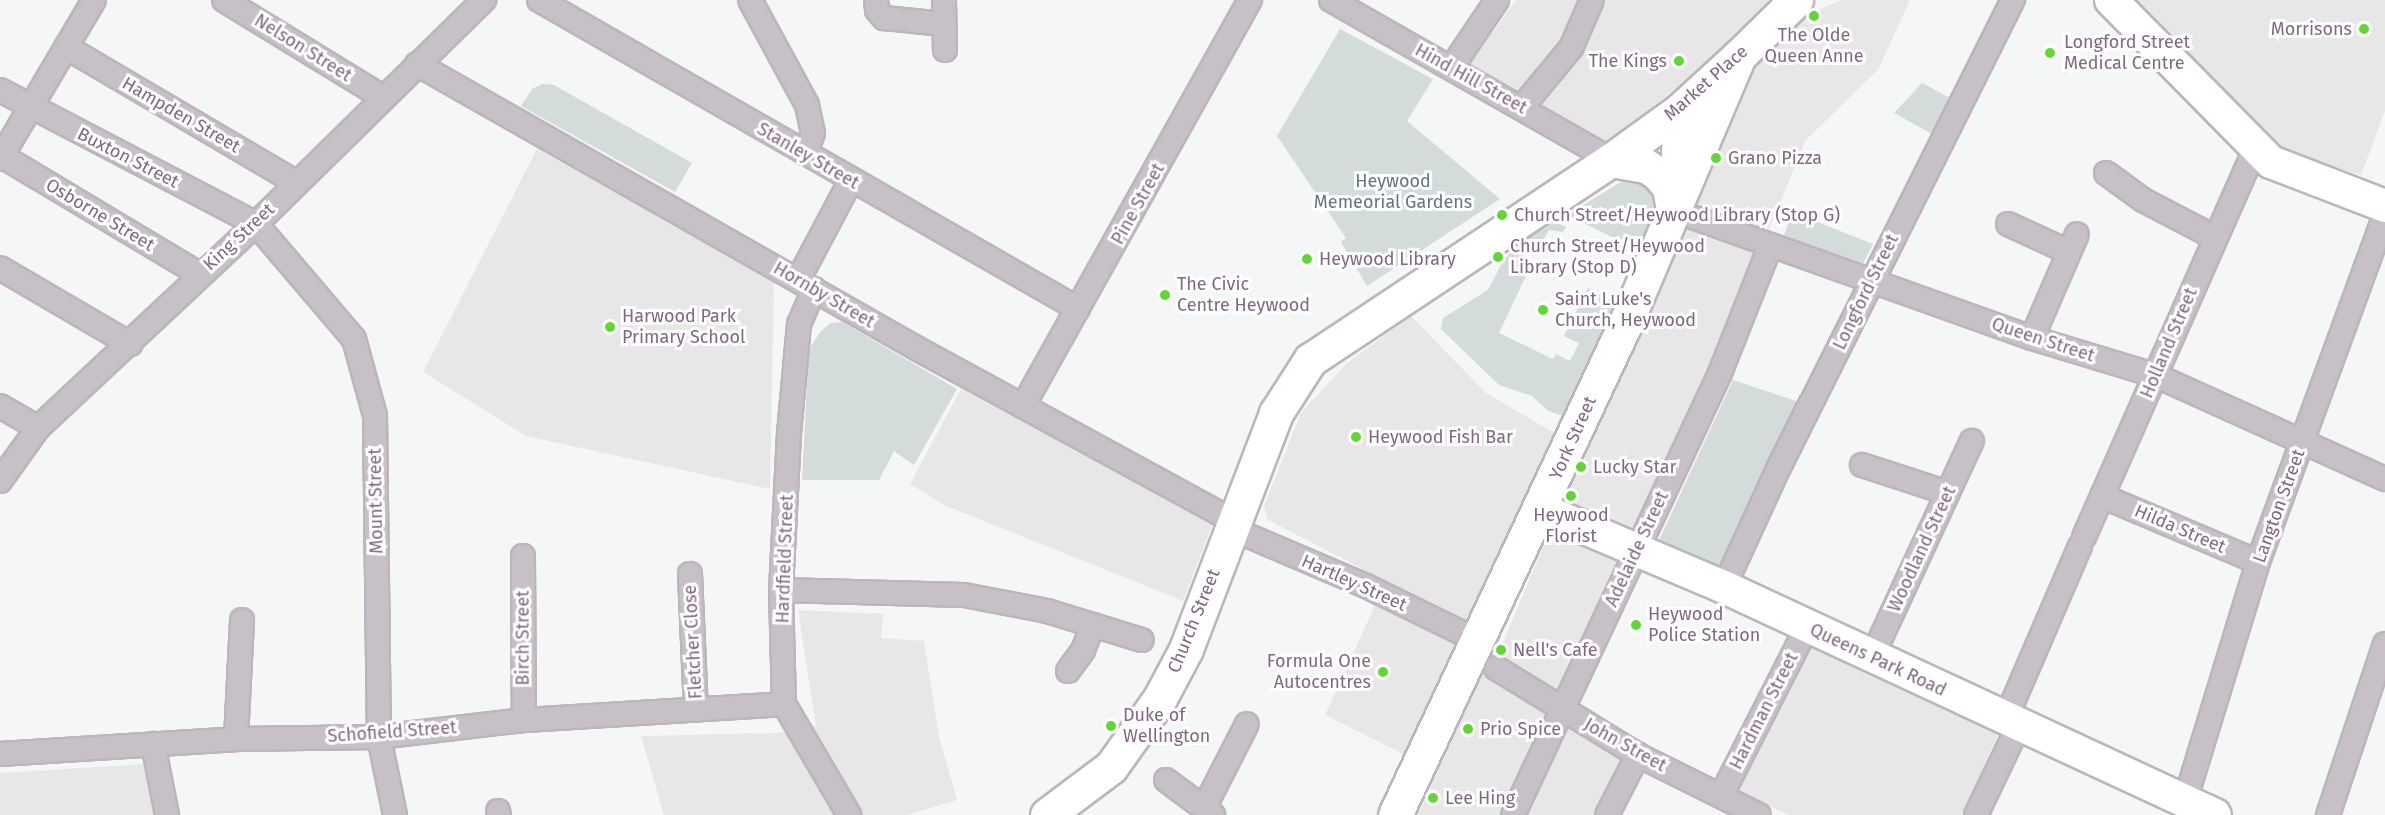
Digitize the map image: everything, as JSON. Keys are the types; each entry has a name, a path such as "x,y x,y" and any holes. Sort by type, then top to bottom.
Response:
{"main road":[{"name":"Market Place","path":"1232,524 1276,412 1310,360 1611,160 1680,110 1796,0"},
{"name":"York Street","path":"1395,815 1476,640 1684,214 1739,56"},
{"path":"1680,110 1684,214"},
{"path":"1611,160 1646,166 1657,173 1669,187 1684,214"},
{"name":"Church Street","path":"1047,815 1087,803 1160,698 1186,649 1232,524"}],"street":[{"path":"1,157 32,109 94,0"},
{"name":"Nelson Street","path":"224,0 382,97"},
{"name":"King Street","path":"0,481 38,428 130,344 199,274 256,225 295,182 484,0"},
{"name":"Stanley Street","path":"539,0 1078,309"},
{"path":"750,0 807,105 813,133 805,154"},
{"path":"876,0 877,10 884,18 944,24"},
{"path":"944,0 945,50"},
{"name":"Pine Street","path":"1023,406 1170,147 1250,0"},
{"name":"Hind Hill Street","path":"1331,0 1522,106 1611,160"},
{"path":"1452,67 1497,0"},
{"path":"1522,106 1571,48 1592,0"},
{"name":"Longford Street","path":"1724,587 1778,469 1976,79 2013,0"},
{"path":"2111,0 2255,150 2292,173 2385,206"},
{"name":"Hampden Street","path":"66,47 295,182"},
{"name":"Hornby Street","path":"417,64 1232,524"},
{"name":"Buxton Street","path":"0,90 32,109 256,225"},
{"name":"Holland Street","path":"1976,815 2082,541 2157,376 2214,237 2255,150"},
{"name":"Osborne Street","path":"1,157 199,274"},
{"path":"2106,173 2143,200 2214,237"},
{"name":"Hardfield Street","path":"849,815 784,704 781,590 798,324 806,285 851,180"},
{"name":"Queen Street","path":"1684,214 1770,247 2032,338 2157,376 2385,479"},
{"name":"Langton Street","path":"2185,801 2258,562 2385,215"},
{"path":"2008,224 2073,243 2032,338"},
{"name":"Mount Street","path":"256,225 354,339 375,416 379,737 394,815"},
{"name":"Adelaide Street","path":"1513,815 1561,708 1720,373 1770,247"},
{"path":"0,268 130,344"},
{"path":"0,406 38,428"},
{"name":"Woodland Street","path":"1872,657 1972,441"},
{"path":"1862,465 1948,493"},
{"name":"Hilda Street","path":"2102,496 2258,562"},
{"name":"Queens Park Road","path":"1540,509 1635,552 1724,587 2215,815"},
{"name":"Hartley Street","path":"1232,524 1476,640"},
{"name":"Birch Street","path":"523,556 524,720"},
{"name":"Fletcher Close","path":"690,574 696,710"},
{"path":"781,590 964,595 1093,625 1142,639"},
{"path":"236,739 242,620"},
{"path":"1068,671 1083,650 1093,625"},
{"name":"Hardman Street","path":"1721,796 1807,627"},
{"path":"2328,815 2385,644"},
{"name":"John Street","path":"1496,668 1638,755 1759,815"},
{"name":"Schofield Street","path":"0,754 236,739 379,737 524,720 784,704"},
{"path":"1166,780 1208,811 1246,724"},
{"path":"153,744 167,815"},
{"path":"1607,815 1638,755"}],"shaded area":[{"path":"1516,0 1769,0 1708,62 1607,143 1470,64"},
{"path":"1842,0 1910,0 1878,70 1806,140 1715,359 1634,530 1585,649 1505,815 1418,815 1482,673 1490,671 1497,657 1740,77 1808,14"},
{"path":"2127,0 2385,0 2385,111 2361,175 2273,149"},
{"name":"Harwood Park Primary School","path":"537,149 774,281 770,489 526,436 423,372"},
{"path":"1411,316 1486,393 1556,434 1407,756 1325,715 1386,581 1268,520 1264,506 1301,413 1347,363"},
{"path":"961,389 1213,523 1183,601 944,505 910,484"},
{"path":"798,610 883,614 881,638 924,641 939,737 957,800 907,815 664,815 641,736 777,733 816,726"},
{"path":"1812,648 2000,730 1962,815 1789,815 1738,791"},
{"path":"1570,714 1643,762 1619,815 1521,815"},
{"path":"147,764 158,815 0,815 0,773"}],"green space":[{"name":"Heywood Memeorial Gardens","path":"1340,29 1433,79 1407,121 1500,199 1367,286 1341,242 1346,238 1277,136"},
{"path":"1922,83 1950,98 1932,134 1894,113"},
{"path":"542,84 554,85 692,163 675,192 521,106 532,89"},
{"path":"1629,177 1651,181 1658,204 1641,251 1567,215"},
{"path":"1792,212 1873,244 1862,266 1784,236"},
{"path":"1555,222 1566,227 1563,232 1549,230 1540,246 1522,241"},
{"path":"1515,248 1524,254 1521,262 1531,265 1499,333 1553,359 1556,354 1570,361 1579,343 1564,336 1588,288 1617,303 1563,416 1548,411 1532,396 1499,385 1441,329 1443,318 1488,290 1504,259"},
{"path":"842,322 957,389 914,465 894,451 879,480 802,480 809,349 821,331 831,323"},
{"path":"1733,380 1799,402 1719,572 1657,545"}],"place":[{"name":"The Olde Queen Anne","path":"1814,16"},
{"name":"Morrisons","path":"2364,29"},
{"name":"Longford Street Medical Centre","path":"2050,53"},
{"name":"The Kings","path":"1679,61"},
{"name":"Grano Pizza","path":"1716,158"},
{"name":"Church Street/Heywood Library (Stop G)","path":"1502,215"},
{"name":"Church Street/Heywood Library (Stop D)","path":"1498,257"},
{"name":"Heywood Library","path":"1307,259"},
{"name":"The Civic Centre Heywood","path":"1165,295"},
{"name":"Saint Luke's Church, Heywood","path":"1543,310"},
{"name":"Harwood Park Primary School","path":"610,327"},
{"name":"Heywood Fish Bar","path":"1356,437"},
{"name":"Lucky Star","path":"1581,467"},
{"name":"Heywood Florist","path":"1571,496"},
{"name":"Heywood Police Station","path":"1636,625"},
{"name":"Nell's Cafe","path":"1501,650"},
{"name":"Formula One Autocentres","path":"1383,672"},
{"name":"Duke of Wellington","path":"1111,726"},
{"name":"Prio Spice","path":"1468,729"},
{"name":"Lee Hing","path":"1433,798"}]}
